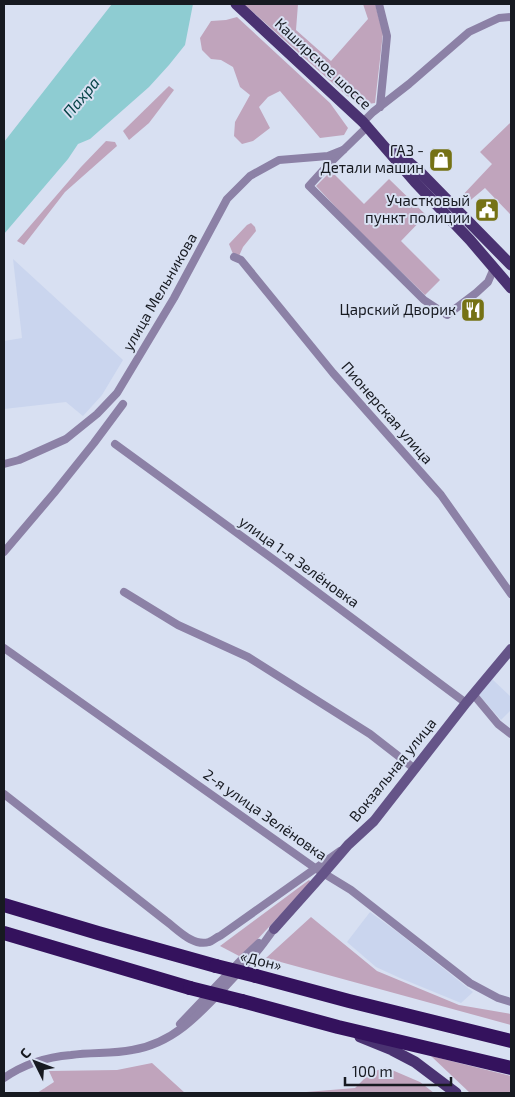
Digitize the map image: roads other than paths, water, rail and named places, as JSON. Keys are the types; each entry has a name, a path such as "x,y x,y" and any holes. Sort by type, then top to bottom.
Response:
{"highway":[{"name":"«Дон»","path":"4,905 216,966 511,1041"},
{"path":"4,933 242,1002 511,1068"}],"main road":[{"name":"Каширское шоссе","path":"236,4 365,124 421,173 511,265"},
{"name":"Каширское шоссе","path":"365,124 511,288"},
{"path":"338,1027 415,1062 456,1093"}],"street":[{"path":"379,4 387,36 380,106"},
{"path":"494,268 488,282 447,315 424,300 309,186 343,150 380,106 409,84 469,32 498,18 511,17"},
{"name":"улица Мельникова","path":"4,464 19,460 66,439 97,414 116,392 174,298 227,199 250,176 279,160 328,156 343,150"},
{"name":"Пионерская улица","path":"234,257 241,260 333,374 440,495 511,594"},
{"path":"4,552 78,463 123,404"},
{"name":"улица 1-я Зелёновка","path":"115,444 466,703"},
{"path":"124,592 178,625 248,657 370,734 415,769"},
{"name":"2-я улица Зелёновка","path":"4,648 315,868 351,890 470,983 498,998 511,1002"},
{"name":"Вокзальная улица","path":"274,929 348,845 374,821 473,694 511,649"},
{"path":"473,694 498,724 511,734"},
{"path":"4,794 193,941 209,942 220,936 348,845"},
{"path":"4,1078 28,1064 55,1057 133,1050 160,1042 200,1014 253,957 274,929"}],"water":[{"name":"Пахра","path":"112,4 193,4 185,45 149,87 90,139 78,144 68,159 4,234 4,142"}],"place":[{"name":"ГАЗ - Детали машин","path":"441,160"},
{"name":"Участковый пункт полиции","path":"487,210"},
{"name":"Царский Дворик","path":"473,310"}]}
